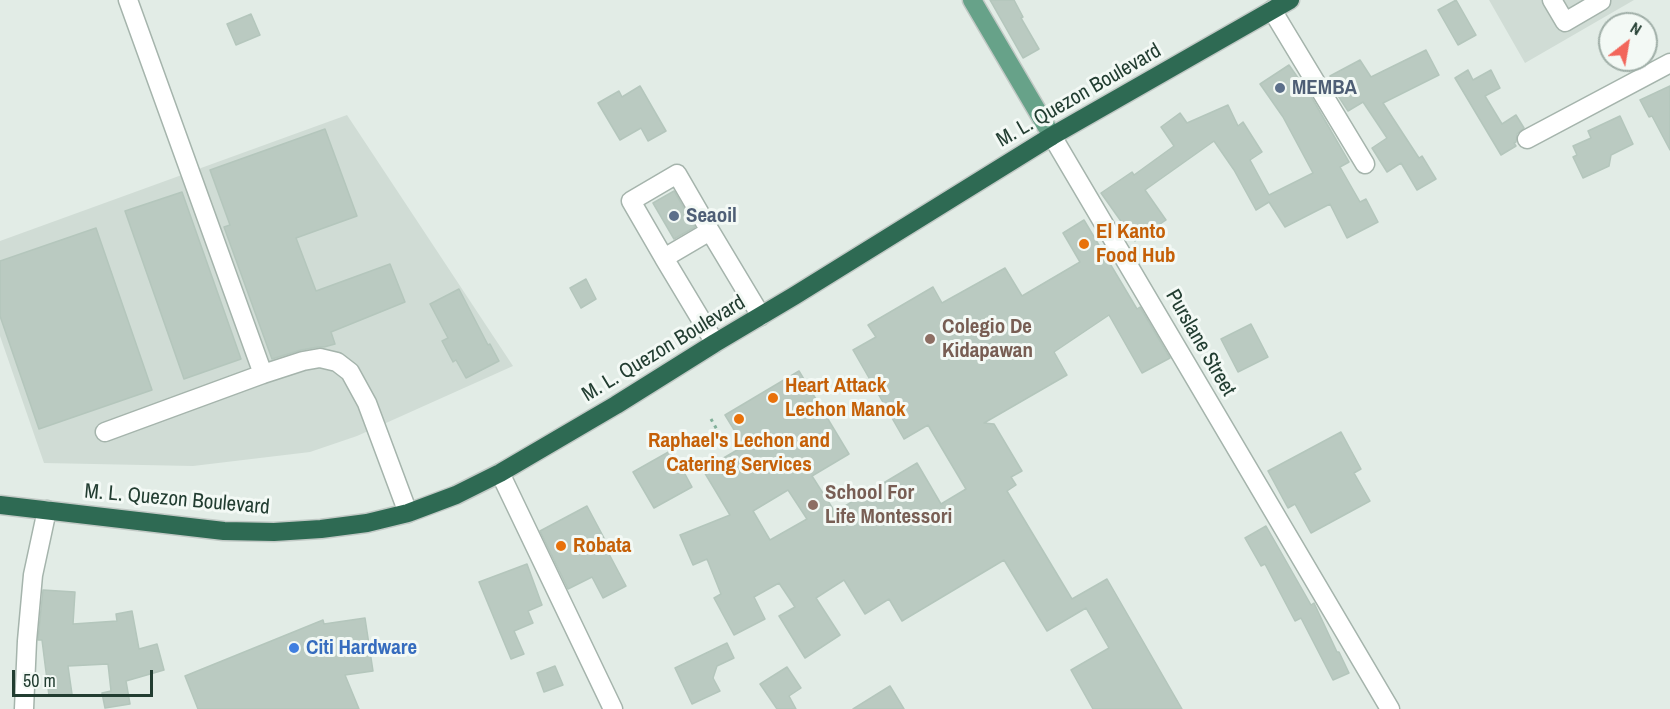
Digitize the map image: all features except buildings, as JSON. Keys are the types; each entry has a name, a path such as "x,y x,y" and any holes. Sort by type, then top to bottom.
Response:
{"highway":[{"name":"M. L. Quezon Boulevard","path":"0,505 224,531 274,532 367,523 408,513 456,495 500,473 616,405 1052,136 1290,0"}],"main road":[{"name":"Purslane Street","path":"972,0 1052,136"}],"street":[{"path":"128,0 263,374"},
{"path":"1552,0 1565,22 1600,0"},
{"path":"1272,10 1365,164"},
{"path":"1527,139 1670,63"},
{"name":"Purslane Street","path":"1052,136 1390,709"},
{"path":"715,343 631,201 677,174 761,316"},
{"path":"664,258 710,231"},
{"path":"105,432 303,361 320,358 337,362 350,372 367,403 408,513"},
{"path":"500,473 613,709"},
{"path":"24,709 33,575 47,510"}],"path":[{"path":"711,419 720,435"}],"shaded area":[{"path":"1489,0 1634,0 1613,12 1598,12 1598,21 1525,63"},
{"path":"347,115 513,366 357,436 310,452 193,466 44,463 0,336 0,241"}],"place":[{"name":"MEMBA","path":"1280,88"},
{"name":"Seaoil","path":"674,216"},
{"name":"El Kanto Food Hub","path":"1084,244"},
{"name":"Colegio De Kidapawan","path":"930,339"},
{"name":"Heart Attack Lechon Manok","path":"773,398"},
{"name":"Raphael's Lechon and Catering Services","path":"739,419"},
{"name":"School For Life Montessori","path":"813,505"},
{"name":"Robata","path":"561,546"},
{"name":"Citi Hardware","path":"294,648"}]}
